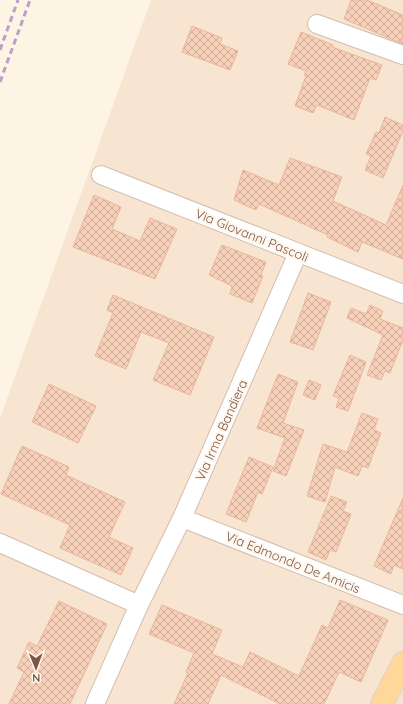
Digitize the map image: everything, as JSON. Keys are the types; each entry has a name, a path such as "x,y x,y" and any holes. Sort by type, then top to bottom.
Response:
{"main road":[{"path":"382,704 403,663"}],"street":[{"path":"317,24 403,55"},
{"name":"Via Giovanni Pascoli","path":"101,175 403,294"},
{"name":"Via Irma Bandiera","path":"95,704 139,605 182,518 298,253"},
{"name":"Via Edmondo De Amicis","path":"182,518 403,605"},
{"path":"0,542 139,605"}],"shaded area":[{"path":"151,0 403,0 403,704 0,704 0,418"}],"building":[{"path":"351,0 367,0 403,15 403,44 344,19"},
{"path":"192,26 222,38 220,44 238,51 230,70 182,52"},
{"path":"301,32 333,45 332,47 382,65 376,80 370,78 354,120 317,105 313,113 295,106 306,76 304,75 306,71 288,64"},
{"path":"385,117 403,125 403,131 383,178 365,170 371,156 366,154 376,132 379,133"},
{"path":"290,158 342,177 333,201 386,225 403,185 403,259 362,242 358,252 327,237 328,235 259,204 256,210 234,200 243,170 279,185"},
{"path":"94,195 121,207 112,229 140,241 150,218 177,229 155,279 73,247"},
{"path":"222,245 266,262 261,275 263,276 252,303 230,294 232,286 209,275"},
{"path":"308,293 331,302 313,350 290,342"},
{"path":"113,295 214,337 190,395 153,380 169,343 141,332 126,369 95,356 113,313 107,310"},
{"path":"370,305 383,311 380,319 403,328 403,340 390,373 385,371 381,380 367,375 383,335 347,318 351,308 366,314"},
{"path":"350,355 366,362 348,411 336,407 339,398 333,396"},
{"path":"278,374 298,382 283,423 304,430 286,476 273,471 285,438 257,428"},
{"path":"309,380 321,385 315,400 303,395"},
{"path":"49,384 96,406 78,443 32,422"},
{"path":"362,413 378,419 374,430 381,433 368,468 362,466 358,476 335,467 325,502 307,496 323,444 347,452"},
{"path":"22,446 69,467 66,475 125,502 109,537 133,548 121,575 60,548 70,525 1,494"},
{"path":"249,457 273,467 262,494 258,492 246,522 226,514"},
{"path":"331,496 347,502 343,511 351,514 336,552 330,550 326,560 308,552"},
{"path":"403,498 403,569 394,565 391,574 374,566"},
{"path":"340,600 388,620 361,682 339,672 324,704 280,704 221,675 208,704 174,704 188,673 186,672 194,653 149,634 162,605 222,630 212,654 243,667 250,652 299,676 322,625 328,628"},
{"path":"59,601 107,624 70,704 9,704 24,672 17,668 29,642 37,646"}],"railway":[{"path":"0,50 18,0"},
{"path":"0,82 30,0"}]}
